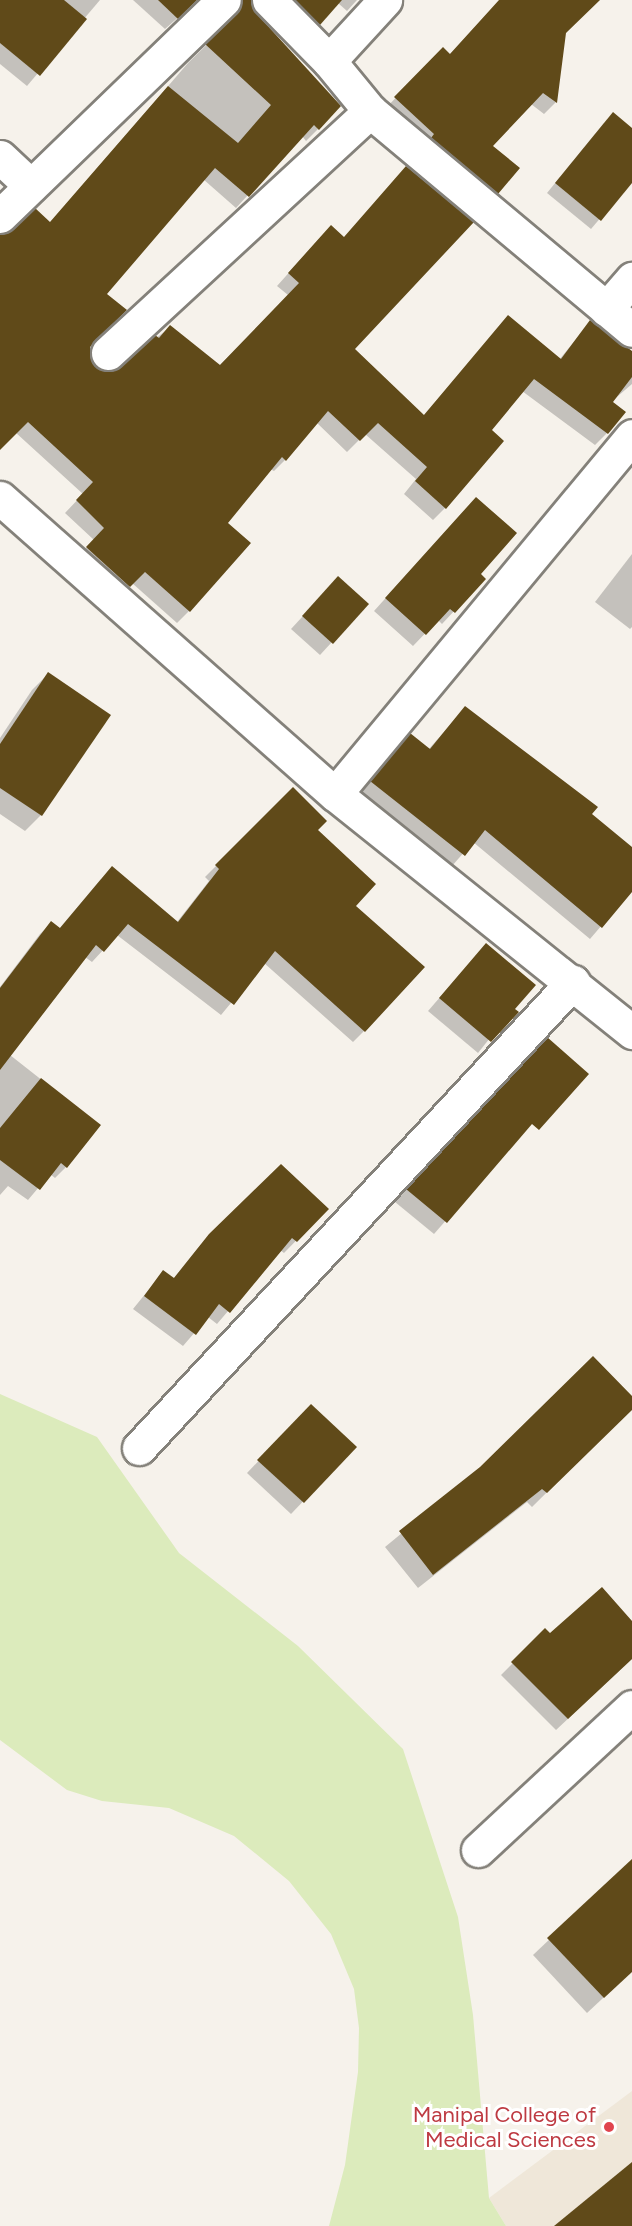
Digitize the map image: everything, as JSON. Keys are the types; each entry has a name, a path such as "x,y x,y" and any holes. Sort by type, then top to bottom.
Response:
{"street":[{"path":"0,216 224,0"},
{"path":"269,0 329,61 370,111 632,330"},
{"path":"329,61 385,0"},
{"path":"108,353 370,111"},
{"path":"0,156 31,186"},
{"path":"606,309 632,279"},
{"path":"335,794 632,436"},
{"path":"0,498 335,794 573,982 632,1032"},
{"path":"139,1448 573,982"},
{"path":"478,1850 632,1707"}],"shaded area":[{"name":"Manipal College of Medical Sciences","path":"632,2091 632,2162 555,2226 506,2226 489,2198"}],"green space":[{"path":"0,1394 97,1437 179,1553 298,1646 403,1749 458,1917 473,2015 489,2198 506,2226 329,2226 345,2165 358,2072 359,2028 354,1989 331,1934 289,1881 234,1836 169,1808 102,1801 67,1790 0,1740"}],"building":[{"path":"0,0 64,0 87,19 40,76 0,43"},
{"path":"158,0 197,0 178,19"},
{"path":"242,0 251,0 256,13 341,106 319,130 314,125 249,197 215,168 107,294 127,310 90,347 95,366 103,371 120,367 155,335 159,338 170,325 220,365 299,283 288,273 331,225 344,237 406,166 474,222 355,349 424,415 508,315 561,359 590,320 632,351 632,377 613,402 626,412 608,434 534,379 492,430 504,441 446,509 415,481 427,467 378,423 360,441 328,411 286,461 282,457 228,523 251,543 190,612 145,572 130,587 86,547 104,528 76,500 93,482 28,422 0,450 0,234 13,230 35,208 50,222 168,86 238,143 271,105 205,44 237,14"},
{"path":"295,0 342,0 320,25"},
{"path":"499,0 600,0 566,33 557,103 543,93 493,146 520,168 498,194 431,138 434,134 394,97 443,47 450,54"},
{"path":"613,112 632,128 632,183 601,221 555,183"},
{"path":"476,497 517,533 481,574 486,579 455,613 450,609 426,635 385,598"},
{"path":"338,576 369,604 333,644 302,616"},
{"path":"48,672 111,715 42,816 0,788 0,744"},
{"path":"465,706 598,807 592,814 632,847 632,892 602,928 485,830 465,856 370,781 410,733 430,749"},
{"path":"293,787 327,821 318,830 376,884 356,906 425,967 365,1032 275,951 234,1005 128,924 104,952 96,945 0,1070 0,988 51,921 60,928 112,866 178,922 219,869 215,865"},
{"path":"486,943 536,985 515,1009 519,1012 491,1042 439,998"},
{"path":"547,1037 589,1074 539,1130 532,1124 447,1223 406,1189"},
{"path":"41,1078 101,1125 67,1168 61,1163 40,1190 0,1160 0,1128"},
{"path":"281,1164 329,1209 297,1242 292,1238 230,1313 219,1304 196,1335 144,1296 163,1270 174,1278 209,1234"},
{"path":"593,1356 632,1396 632,1410 547,1493 542,1489 433,1575 399,1531 480,1467"},
{"path":"311,1404 357,1447 304,1503 257,1460"},
{"path":"602,1587 632,1621 632,1659 568,1719 511,1662 545,1628 550,1633"},
{"path":"632,1859 632,1972 604,1998 547,1938"},
{"path":"632,2162 632,2226 554,2226"}],"place":[{"name":"Manipal College of Medical Sciences","path":"609,2127"}]}
